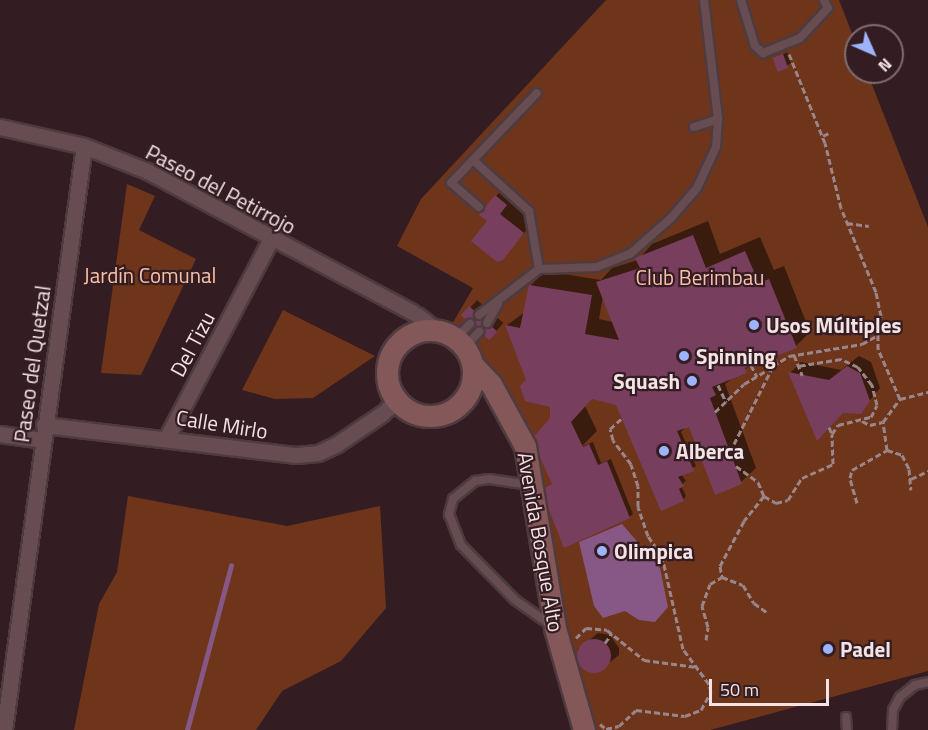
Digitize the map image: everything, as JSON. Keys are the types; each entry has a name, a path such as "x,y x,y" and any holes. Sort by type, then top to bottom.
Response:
{"street":[{"name":"Paseo del Petirrojo","path":"0,127 84,146 147,171 271,239 415,313 436,330"},
{"name":"Paseo del Quetzal","path":"4,730 43,432 84,146"},
{"name":"Del Tizu","path":"168,437 271,239"},
{"path":"436,330 469,341 473,382 466,398 454,410 438,416 421,416 389,408 387,371 391,355 403,340 420,331 436,330"},
{"name":"Avenida Bosque Alto","path":"469,341 525,446 534,485 555,628 590,725"},
{"name":"Calle Mirlo","path":"0,434 43,432 168,437 256,452 318,453 358,432 389,408"}],"lane":[{"path":"479,315 498,302 516,284 539,269 597,267 630,254 671,218 697,188 716,147 718,119 704,0"},
{"path":"741,0 758,51 769,53 786,47 800,38 828,8 824,0"},
{"path":"479,207 451,183 537,93"},
{"path":"694,127 718,119"},
{"path":"473,160 529,212 539,269"},
{"path":"488,323 498,302"},
{"path":"534,485 489,479 474,481 453,499 449,514 461,545 515,600 555,628"},
{"path":"892,730 893,710 900,697 915,685 928,682"},
{"path":"846,717 847,730"}],"path":[{"path":"786,47 823,136 847,223 876,292 881,316 878,349 900,399"},
{"path":"823,136 831,132"},
{"path":"847,223 869,226"},
{"path":"715,412 757,376 794,355 843,349 878,335"},
{"path":"794,355 802,375"},
{"path":"798,366 842,359 858,367 872,386 877,405 871,417 838,425 832,434"},
{"path":"752,366 757,376"},
{"path":"734,444 773,367"},
{"path":"718,385 726,402"},
{"path":"862,421 870,425 883,422 900,399 928,392"},
{"path":"590,725 606,729 620,726 636,710 685,716 701,710 711,693 710,684 683,649 662,556 648,536 638,507 638,486 631,464 613,440 610,429 621,418"},
{"path":"883,422 887,450"},
{"path":"736,466 758,482 764,495 776,503 788,500 802,478 833,464 832,434 829,427"},
{"path":"857,502 850,478 852,470 887,450 902,455 911,490"},
{"path":"910,479 928,471"},
{"path":"722,577 720,566 725,552 764,495"},
{"path":"722,577 742,585 754,603 768,613"},
{"path":"706,640 708,627 702,606 710,584 722,577"},
{"path":"573,646 586,628 612,633 644,660 697,667"},
{"path":"604,643 612,633"}],"green space":[{"name":"Club Berimbau","path":"606,0 839,0 848,24 844,24 844,84 872,84 928,227 928,671 710,730 585,730 538,491 472,342 451,326 473,288 397,246 421,199"},
{"name":"Jardín Comunal","path":"127,184 155,196 139,230 196,259 141,375 101,373"},
{"path":"283,310 375,356 313,398 275,399 242,390"},
{"path":"128,496 287,526 380,506 386,608 341,661 282,691 256,730 74,730 99,604 117,572"}],"shaded area":[{"path":"622,524 660,568 668,607 655,622 639,620 625,611 603,618 594,606 579,542"}],"building":[{"path":"783,54 788,68 778,72 773,58"},
{"path":"495,195 507,205 500,214 524,233 503,260 497,262 471,241 487,221 479,215"},
{"path":"693,235 706,268 745,251 759,283 769,279 797,348 745,368 747,373 712,387 716,395 710,398 742,484 715,495 689,427 677,431 694,471 678,477 684,486 679,489 684,501 661,511 616,405 592,399 571,422 583,447 589,444 598,465 607,461 630,518 564,548 541,490 552,484 532,439 550,418 550,407 525,401 520,386 526,380 505,325 520,328 529,285 592,295 585,334 619,340 596,282 640,268 635,258"},
{"path":"469,306 497,331 489,340 461,315"},
{"path":"847,366 860,373 870,401 861,414 843,413 817,441 788,372 829,380"},
{"path":"594,639 606,644 611,656 606,668 594,673 582,668 577,656 582,644"}],"waterway":[{"path":"187,730 231,566"}],"place":[{"name":"Usos Múltiples","path":"754,325"},
{"name":"Spinning","path":"684,356"},
{"name":"Squash","path":"692,381"},
{"name":"Alberca","path":"664,451"},
{"name":"Olimpica","path":"602,551"},
{"name":"Padel","path":"828,649"}]}
